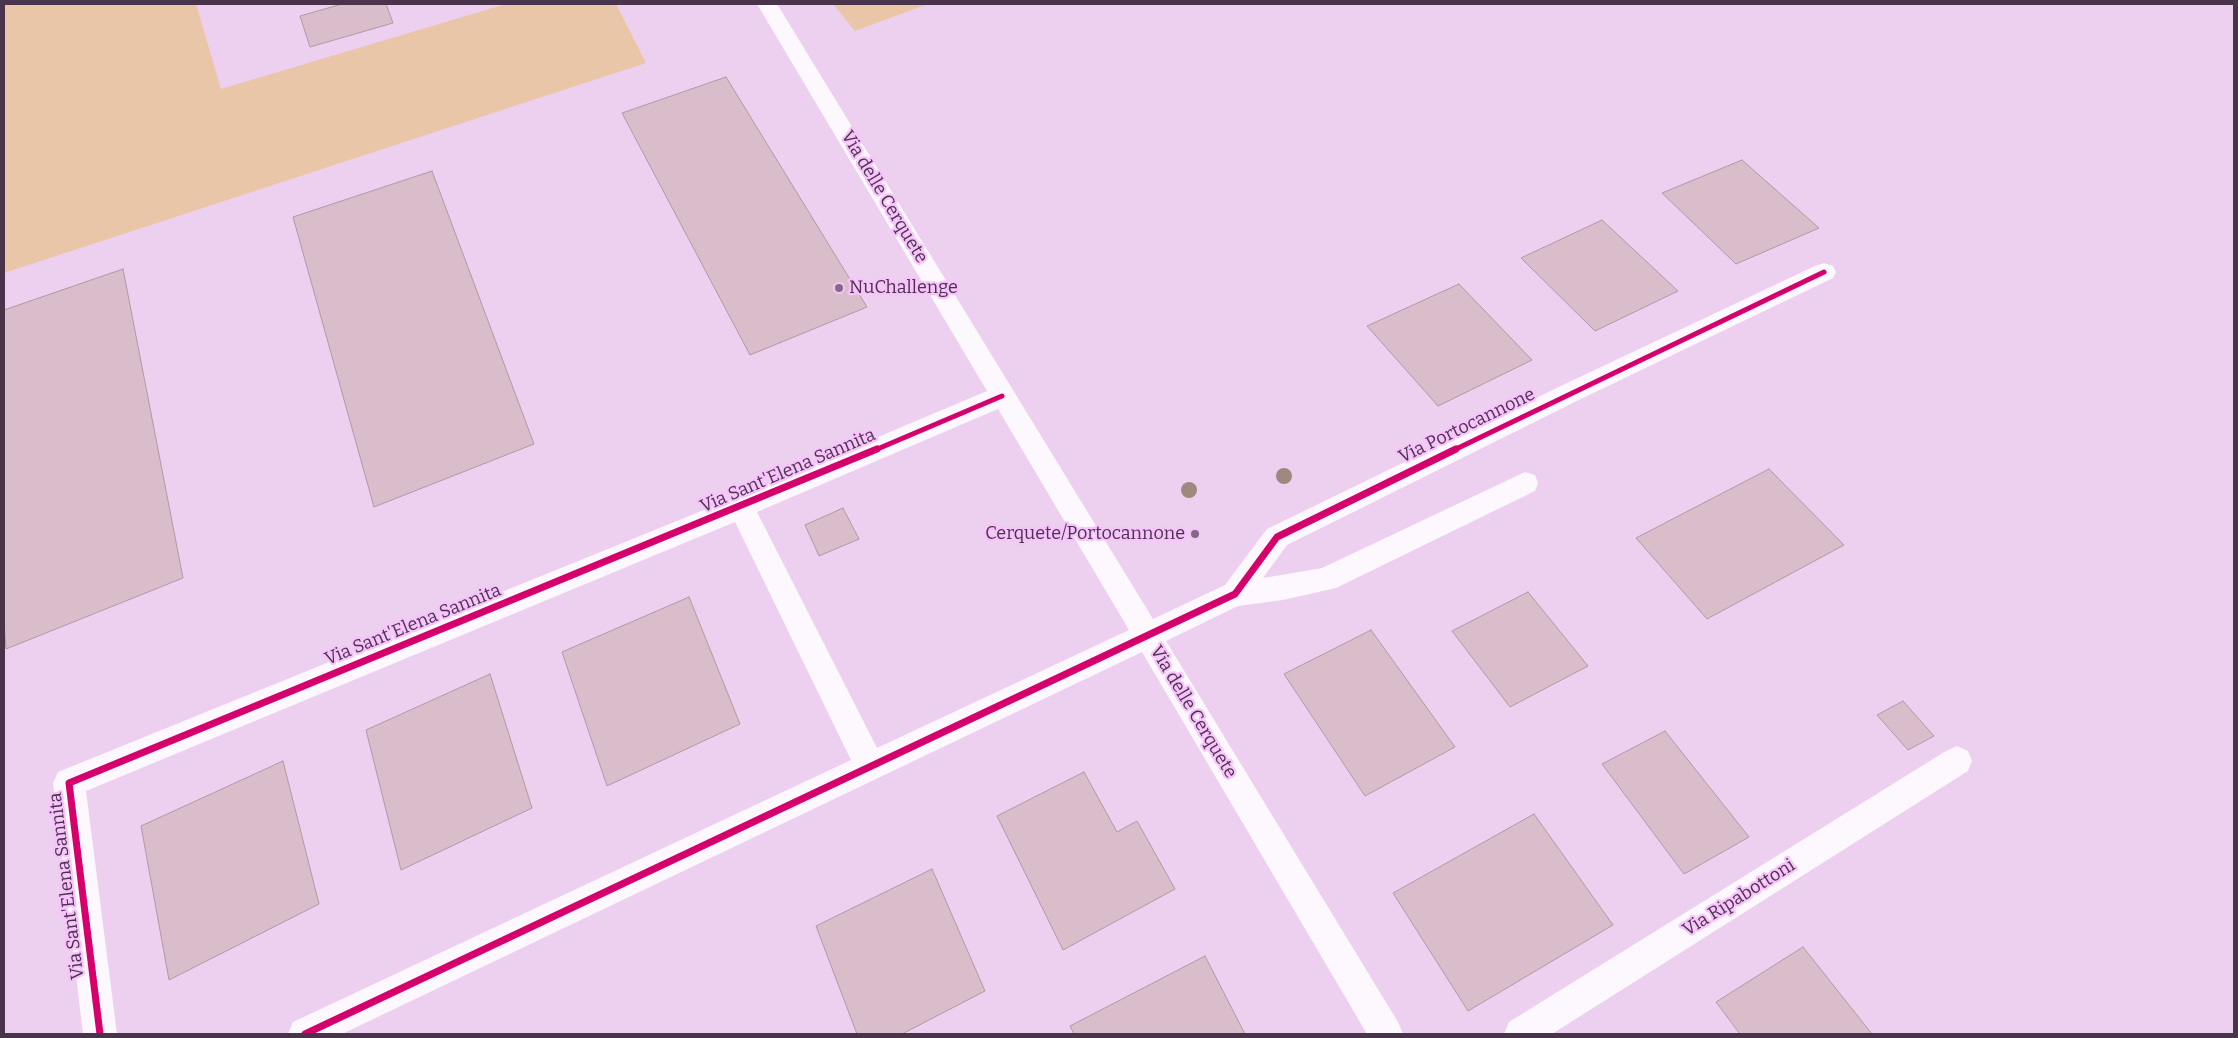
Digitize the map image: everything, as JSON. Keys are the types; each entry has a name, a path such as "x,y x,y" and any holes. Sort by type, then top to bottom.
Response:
{"street":[{"name":"Via delle Cerquete","path":"767,4 1386,1034"},
{"name":"Via Portocannone","path":"1236,594 1277,537 1574,391 1824,272"},
{"name":"Via Sant'Elena Sannita","path":"100,1034 69,783 741,507 1002,396"},
{"name":"Via Portocannone","path":"1147,636 1236,594 1326,579 1525,483"},
{"path":"741,507 870,766"},
{"path":"304,1034 1147,636"},
{"name":"Via Ripabottoni","path":"1521,1034 1956,761"}],"shaded area":[{"path":"4,4 196,4 221,89 506,4 616,4 646,63 4,273"},
{"path":"833,4 928,4 855,31"}],"building":[{"path":"342,4 386,4 393,23 310,47 300,16"},
{"path":"726,77 867,307 750,355 622,113"},
{"path":"1742,160 1819,228 1736,264 1662,193"},
{"path":"432,171 534,444 374,507 293,217"},
{"path":"1602,220 1678,291 1595,331 1521,258"},
{"path":"123,269 183,578 6,649 4,625 4,310"},
{"path":"1459,284 1532,360 1438,406 1367,326"},
{"path":"1769,469 1844,545 1707,619 1636,538"},
{"path":"843,508 859,539 819,556 805,525"},
{"path":"1528,592 1588,666 1510,707 1452,631"},
{"path":"689,597 740,724 607,786 562,652"},
{"path":"1371,630 1455,747 1365,796 1284,674"},
{"path":"490,674 532,808 401,870 366,730"},
{"path":"1903,701 1934,736 1908,750 1877,715"},
{"path":"1665,731 1749,837 1684,874 1602,764"},
{"path":"283,761 319,904 169,980 141,826"},
{"path":"1084,772 1117,832 1137,821 1175,889 1063,950 997,816"},
{"path":"1534,814 1613,925 1468,1011 1393,893"},
{"path":"932,869 985,991 902,1034 857,1034 816,926"},
{"path":"1803,947 1872,1034 1740,1034 1716,1002"},
{"path":"1205,956 1245,1034 1074,1034 1070,1026"}],"cycle path":[{"path":"305,1034 1235,594 1277,537 1574,391 1824,272"},
{"path":"100,1034 69,783 741,507 1002,396"}],"place":[{"name":"NuChallenge","path":"839,288"},
{"name":"Cerquete/Portocannone","path":"1195,534"}]}
